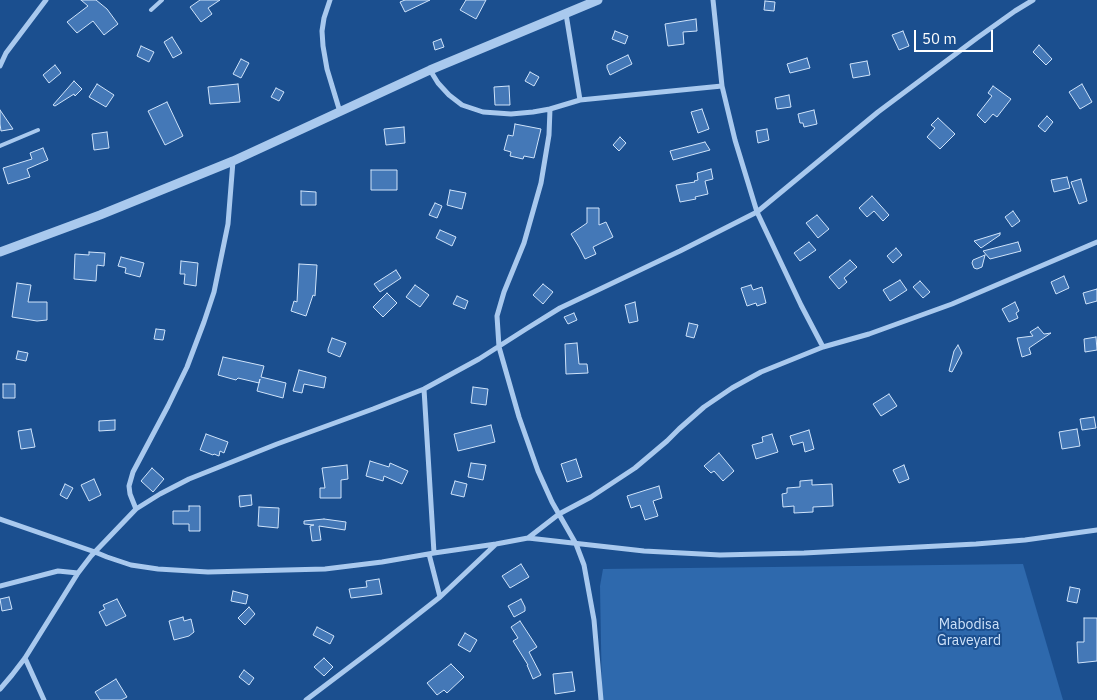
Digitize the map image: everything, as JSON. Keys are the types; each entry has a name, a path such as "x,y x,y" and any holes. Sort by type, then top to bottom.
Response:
{"street":[{"path":"0,66 3,52 46,0"},
{"path":"330,0 323,25 323,46 327,69 340,112"},
{"path":"0,252 100,215 232,161 430,70 598,0"},
{"path":"712,0 722,86 735,140 756,212 823,347"},
{"path":"0,689 25,658 78,573 136,509 160,494 189,480 277,444 424,389 499,347 560,308 680,251 756,212 886,106 977,38 1033,0"},
{"path":"566,14 580,100"},
{"path":"430,70 438,83 462,105 483,112 511,114 550,109 580,100 722,86"},
{"path":"550,109 549,135 541,183 524,243 504,292 497,316 499,347 519,417 538,471 547,492 576,544 584,565 591,598 601,700"},
{"path":"136,509 129,486 133,472 187,367 214,292 228,224 232,161"},
{"path":"528,538 559,514 591,497 635,468 704,407 732,388 761,372 823,347 869,334 952,304 1097,242"},
{"path":"424,389 432,553 440,597"},
{"path":"0,519 119,561 145,568 208,572 325,569 382,562 528,538 618,549 720,555 986,543 1049,538 1097,530"},
{"path":"306,700 440,597 496,544"},
{"path":"0,586 58,570 78,573"},
{"path":"25,658 44,700"}],"lane":[{"path":"151,10 162,0"},
{"path":"0,146 38,130"}],"green space":[{"name":"Mabodisa Graveyard","path":"1023,564 1063,700 602,700 600,586 603,569"}],"building":[{"path":"81,0 96,0 107,9 118,24 104,35 93,21 77,33 67,22 88,6"},
{"path":"200,0 220,0 208,8 212,14 201,22 190,7"},
{"path":"405,0 430,0 405,12 400,2"},
{"path":"466,0 486,0 476,19 460,10"},
{"path":"765,1 775,2 774,11 764,10"},
{"path":"696,19 697,31 683,32 684,44 668,46 665,24"},
{"path":"615,31 628,36 625,44 612,39"},
{"path":"903,31 909,46 899,50 892,35"},
{"path":"172,37 182,53 173,58 164,42"},
{"path":"441,39 444,47 435,50 433,42"},
{"path":"1039,45 1052,59 1046,65 1033,52"},
{"path":"141,46 154,52 149,62 137,56"},
{"path":"628,55 632,64 610,75 607,65"},
{"path":"807,58 810,68 790,73 787,64"},
{"path":"241,59 249,63 241,78 233,74"},
{"path":"867,61 870,75 853,78 850,64"},
{"path":"55,65 61,73 49,83 43,75"},
{"path":"530,72 539,77 534,86 525,81"},
{"path":"74,81 82,89 75,96 74,94 55,106 53,105"},
{"path":"97,84 114,95 106,107 89,97"},
{"path":"238,84 240,102 210,104 208,87"},
{"path":"1082,84 1092,102 1080,109 1069,92"},
{"path":"509,86 510,105 495,105 494,87"},
{"path":"993,86 1011,99 997,117 993,114 985,123 977,115 992,96 988,93"},
{"path":"276,88 284,92 279,101 271,97"},
{"path":"789,95 791,107 777,109 775,98"},
{"path":"167,102 183,136 165,145 148,111"},
{"path":"702,109 709,129 698,133 691,112"},
{"path":"0,110 13,129 1,131"},
{"path":"814,110 817,124 804,127 803,123 800,123 798,114"},
{"path":"1047,116 1053,122 1045,132 1038,126"},
{"path":"938,118 955,134 940,149 927,137 935,128 931,125"},
{"path":"515,124 541,129 534,158 524,156 523,159 510,156 511,152 504,150 508,135 513,136"},
{"path":"404,127 405,143 386,145 384,129"},
{"path":"767,129 769,140 758,143 756,131"},
{"path":"107,132 109,148 94,150 92,134"},
{"path":"620,137 626,143 619,151 613,145"},
{"path":"705,142 710,150 673,160 670,151"},
{"path":"43,148 48,160 27,169 30,177 8,184 3,168 32,159 30,153"},
{"path":"711,169 713,179 705,181 708,194 695,197 696,199 680,202 676,185 695,182 698,180 697,173"},
{"path":"371,170 397,170 397,190 371,190"},
{"path":"1067,177 1070,188 1054,192 1051,180"},
{"path":"1081,179 1087,201 1079,204 1071,182"},
{"path":"450,190 466,193 462,209 447,205"},
{"path":"301,191 316,192 316,205 301,205"},
{"path":"872,196 889,215 883,221 874,211 867,217 859,208"},
{"path":"435,203 442,206 437,218 429,215"},
{"path":"587,208 599,208 599,225 606,222 613,237 593,247 596,254 585,259 571,234 587,223"},
{"path":"1013,211 1020,221 1012,227 1005,217"},
{"path":"817,215 829,229 818,238 806,223"},
{"path":"440,230 456,237 452,246 436,238"},
{"path":"1000,233 1000,235 981,248 974,241"},
{"path":"809,242 816,250 800,261 794,253"},
{"path":"1018,242 1021,251 990,259 983,251"},
{"path":"896,248 902,255 893,263 887,256"},
{"path":"89,252 105,253 104,266 97,265 96,281 74,279 75,254 89,255"},
{"path":"985,255 982,267 974,268 973,260"},
{"path":"121,257 144,263 140,277 125,273 126,268 118,266"},
{"path":"850,260 857,267 844,278 847,282 839,289 829,277"},
{"path":"181,261 198,263 196,286 184,284 185,274 180,274"},
{"path":"299,264 317,265 315,296 313,295 306,316 291,311 294,301 297,302"},
{"path":"396,270 401,278 380,292 374,284"},
{"path":"1064,276 1069,288 1056,294 1051,282"},
{"path":"900,280 907,290 890,301 883,290"},
{"path":"920,281 930,292 923,298 913,287"},
{"path":"17,283 31,285 28,302 47,302 47,320 37,321 12,317"},
{"path":"543,284 553,292 543,304 533,295"},
{"path":"415,285 429,295 420,307 406,297"},
{"path":"751,285 753,290 762,287 766,303 757,306 756,303 747,306 741,288"},
{"path":"1097,289 1097,301 1086,304 1083,293"},
{"path":"387,293 397,303 383,317 373,307"},
{"path":"457,296 468,301 465,309 453,304"},
{"path":"635,302 638,321 629,323 625,305"},
{"path":"1015,302 1019,311 1016,313 1018,318 1009,322 1002,309"},
{"path":"574,313 577,320 568,324 564,317"},
{"path":"689,323 698,325 694,338 686,336"},
{"path":"1038,327 1044,334 1051,333 1029,348 1031,354 1022,357 1017,338 1033,336 1030,332"},
{"path":"156,329 165,330 163,340 154,339"},
{"path":"1096,337 1097,350 1085,352 1084,339"},
{"path":"332,338 346,343 340,357 328,352"},
{"path":"577,343 579,364 587,364 588,373 566,374 565,344"},
{"path":"958,345 962,353 952,372 949,371 954,351"},
{"path":"18,351 28,353 26,361 16,359"},
{"path":"223,357 264,366 261,377 286,383 283,398 257,391 259,383 218,375"},
{"path":"299,370 326,377 324,388 304,384 302,393 293,391"},
{"path":"3,384 15,384 15,398 3,398"},
{"path":"473,387 488,389 486,405 471,403"},
{"path":"889,394 897,406 881,416 873,404"},
{"path":"1094,417 1096,428 1082,430 1080,419"},
{"path":"115,420 115,430 99,431 99,421"},
{"path":"491,425 495,442 458,451 454,434"},
{"path":"31,429 35,447 21,449 18,431"},
{"path":"1077,429 1080,446 1062,449 1059,432"},
{"path":"809,430 814,449 805,452 803,442 793,445 790,436"},
{"path":"206,434 228,442 224,453 220,451 219,456 200,450"},
{"path":"772,434 778,452 756,459 752,445 763,442 762,437"},
{"path":"719,453 734,471 723,481 714,471 711,473 704,466"},
{"path":"576,459 582,477 567,482 561,464"},
{"path":"370,461 389,467 390,463 408,471 402,484 384,476 383,481 366,476"},
{"path":"471,463 486,465 483,480 468,477"},
{"path":"347,465 348,479 341,480 341,498 320,498 320,488 325,488 322,468"},
{"path":"904,465 909,479 899,483 893,470"},
{"path":"152,468 164,479 153,492 141,481"},
{"path":"94,479 101,495 89,501 81,485"},
{"path":"812,480 812,485 832,484 833,506 813,507 813,512 794,513 794,506 783,507 782,494 787,493 787,488 800,487 800,481"},
{"path":"455,481 467,484 464,497 451,494"},
{"path":"65,484 73,488 67,499 60,495"},
{"path":"659,486 662,498 653,501 658,516 645,520 640,505 631,508 627,496"},
{"path":"251,495 252,505 240,507 239,496"},
{"path":"189,506 200,506 200,531 189,531 189,524 173,524 173,511 189,511"},
{"path":"259,507 279,508 278,528 258,526"},
{"path":"324,519 346,522 345,530 319,526 321,540 312,541 310,526 314,525 304,524 304,521"},
{"path":"521,564 529,577 510,588 502,576"},
{"path":"379,579 382,594 351,598 349,589 367,587 366,581"},
{"path":"1070,587 1080,589 1077,603 1067,601"},
{"path":"233,591 248,595 246,604 231,601"},
{"path":"9,597 12,609 2,611 0,599"},
{"path":"117,599 126,616 106,626 99,612 105,609 103,605"},
{"path":"521,599 525,611 514,617 508,606"},
{"path":"249,607 255,614 245,625 238,618"},
{"path":"183,617 184,621 191,619 194,632 189,636 174,640 169,621"},
{"path":"1084,618 1097,618 1097,661 1078,663 1077,642 1084,642"},
{"path":"520,621 537,647 529,652 541,675 533,679 528,665 513,641 518,638 511,627"},
{"path":"317,627 334,636 330,644 313,635"},
{"path":"465,633 477,640 470,652 458,645"},
{"path":"324,658 333,667 324,676 314,667"},
{"path":"451,664 464,677 447,693 444,690 437,695 427,683"},
{"path":"244,670 254,678 249,685 239,677"},
{"path":"572,672 575,691 555,694 553,674"},
{"path":"116,679 127,697 121,700 100,700 95,692"}]}
